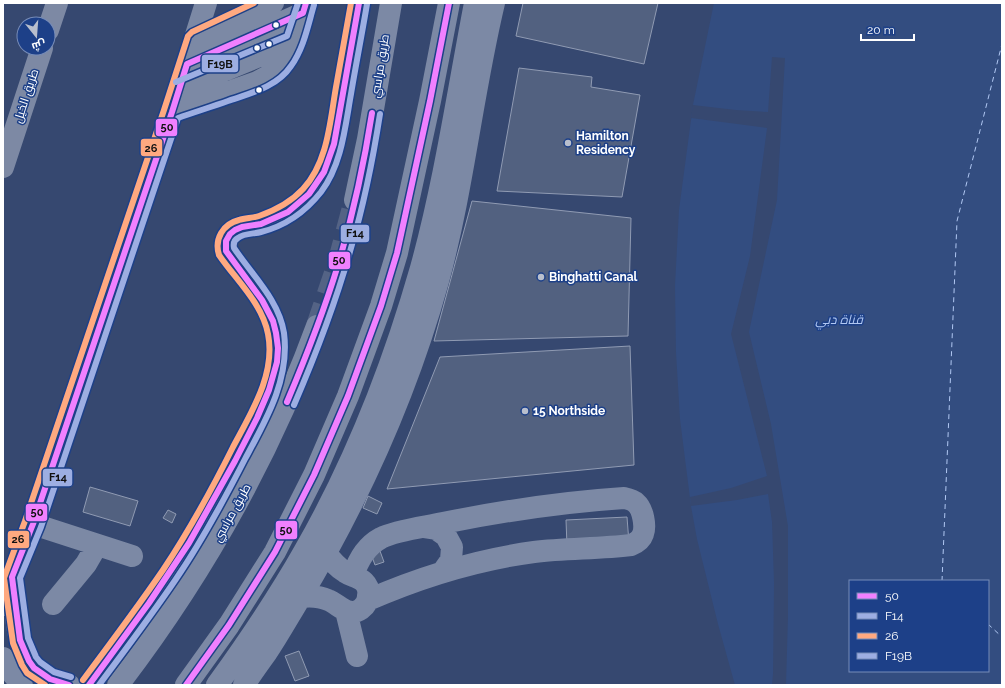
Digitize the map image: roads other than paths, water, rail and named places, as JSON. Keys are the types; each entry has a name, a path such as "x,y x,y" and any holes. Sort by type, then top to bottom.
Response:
{"highway":[{"path":"53,16 57,3"},
{"name":"طريق الخيل","path":"3,167 39,56"}],"street":[{"path":"3,605 12,577 33,524 172,112 206,3"},
{"path":"195,39 273,3"},
{"path":"89,685 147,606 191,541 235,460 270,388 274,375 278,347 273,320 267,307 226,251 225,244 227,236 233,231 240,228 257,226 288,212 306,198 323,176 330,160 334,144 359,3"},
{"name":"طريق مراسي","path":"355,200 368,139 391,3"},
{"path":"186,685 229,625 274,552 314,475 348,396 381,306 397,253 430,101 449,3"},
{"path":"217,685 259,645 301,597 365,478 400,394 426,322 436,288 448,198 451,135 475,3"},
{"path":"244,685 259,645 291,575 320,524 367,424 405,320 421,267 448,198 464,166 494,3"},
{"path":"187,64 304,8"},
{"path":"172,112 257,82 270,75 280,67 288,56 304,8"},
{"path":"179,89 293,42"},
{"path":"451,135 464,166"},
{"name":"طريق مراسي","path":"118,685 185,592 229,519 274,431 302,366 317,326"},
{"path":"353,576 360,558 381,538 424,527 520,509 624,498 630,499 636,503 642,514 644,529 643,534 636,543 631,545 535,552 474,562 412,581 368,600"},
{"path":"33,524 132,556"},
{"path":"424,527 436,529 446,536 452,547 451,560 444,570"},
{"path":"53,604 86,564 97,545"},
{"path":"301,597 320,597 329,600 346,611 357,611 366,604 369,594 368,587 364,582 338,567 326,553"},
{"path":"12,577 18,629 24,651 29,661 41,673 50,679 69,685"},
{"path":"346,611 357,656"},
{"path":"3,658 12,673 22,685"}],"water":[{"name":"قناة دبي","path":"714,3 1002,3 1002,685 735,685 697,539 691,506 680,419 676,352 675,286 679,210 693,105"}],"tunnel":[{"path":"317,326 338,264 355,200"}],"place":[{"name":"Hamilton Residency","path":"568,143"},
{"name":"Binghatti Canal","path":"541,277"},
{"name":"15 Northside","path":"525,411"}]}
